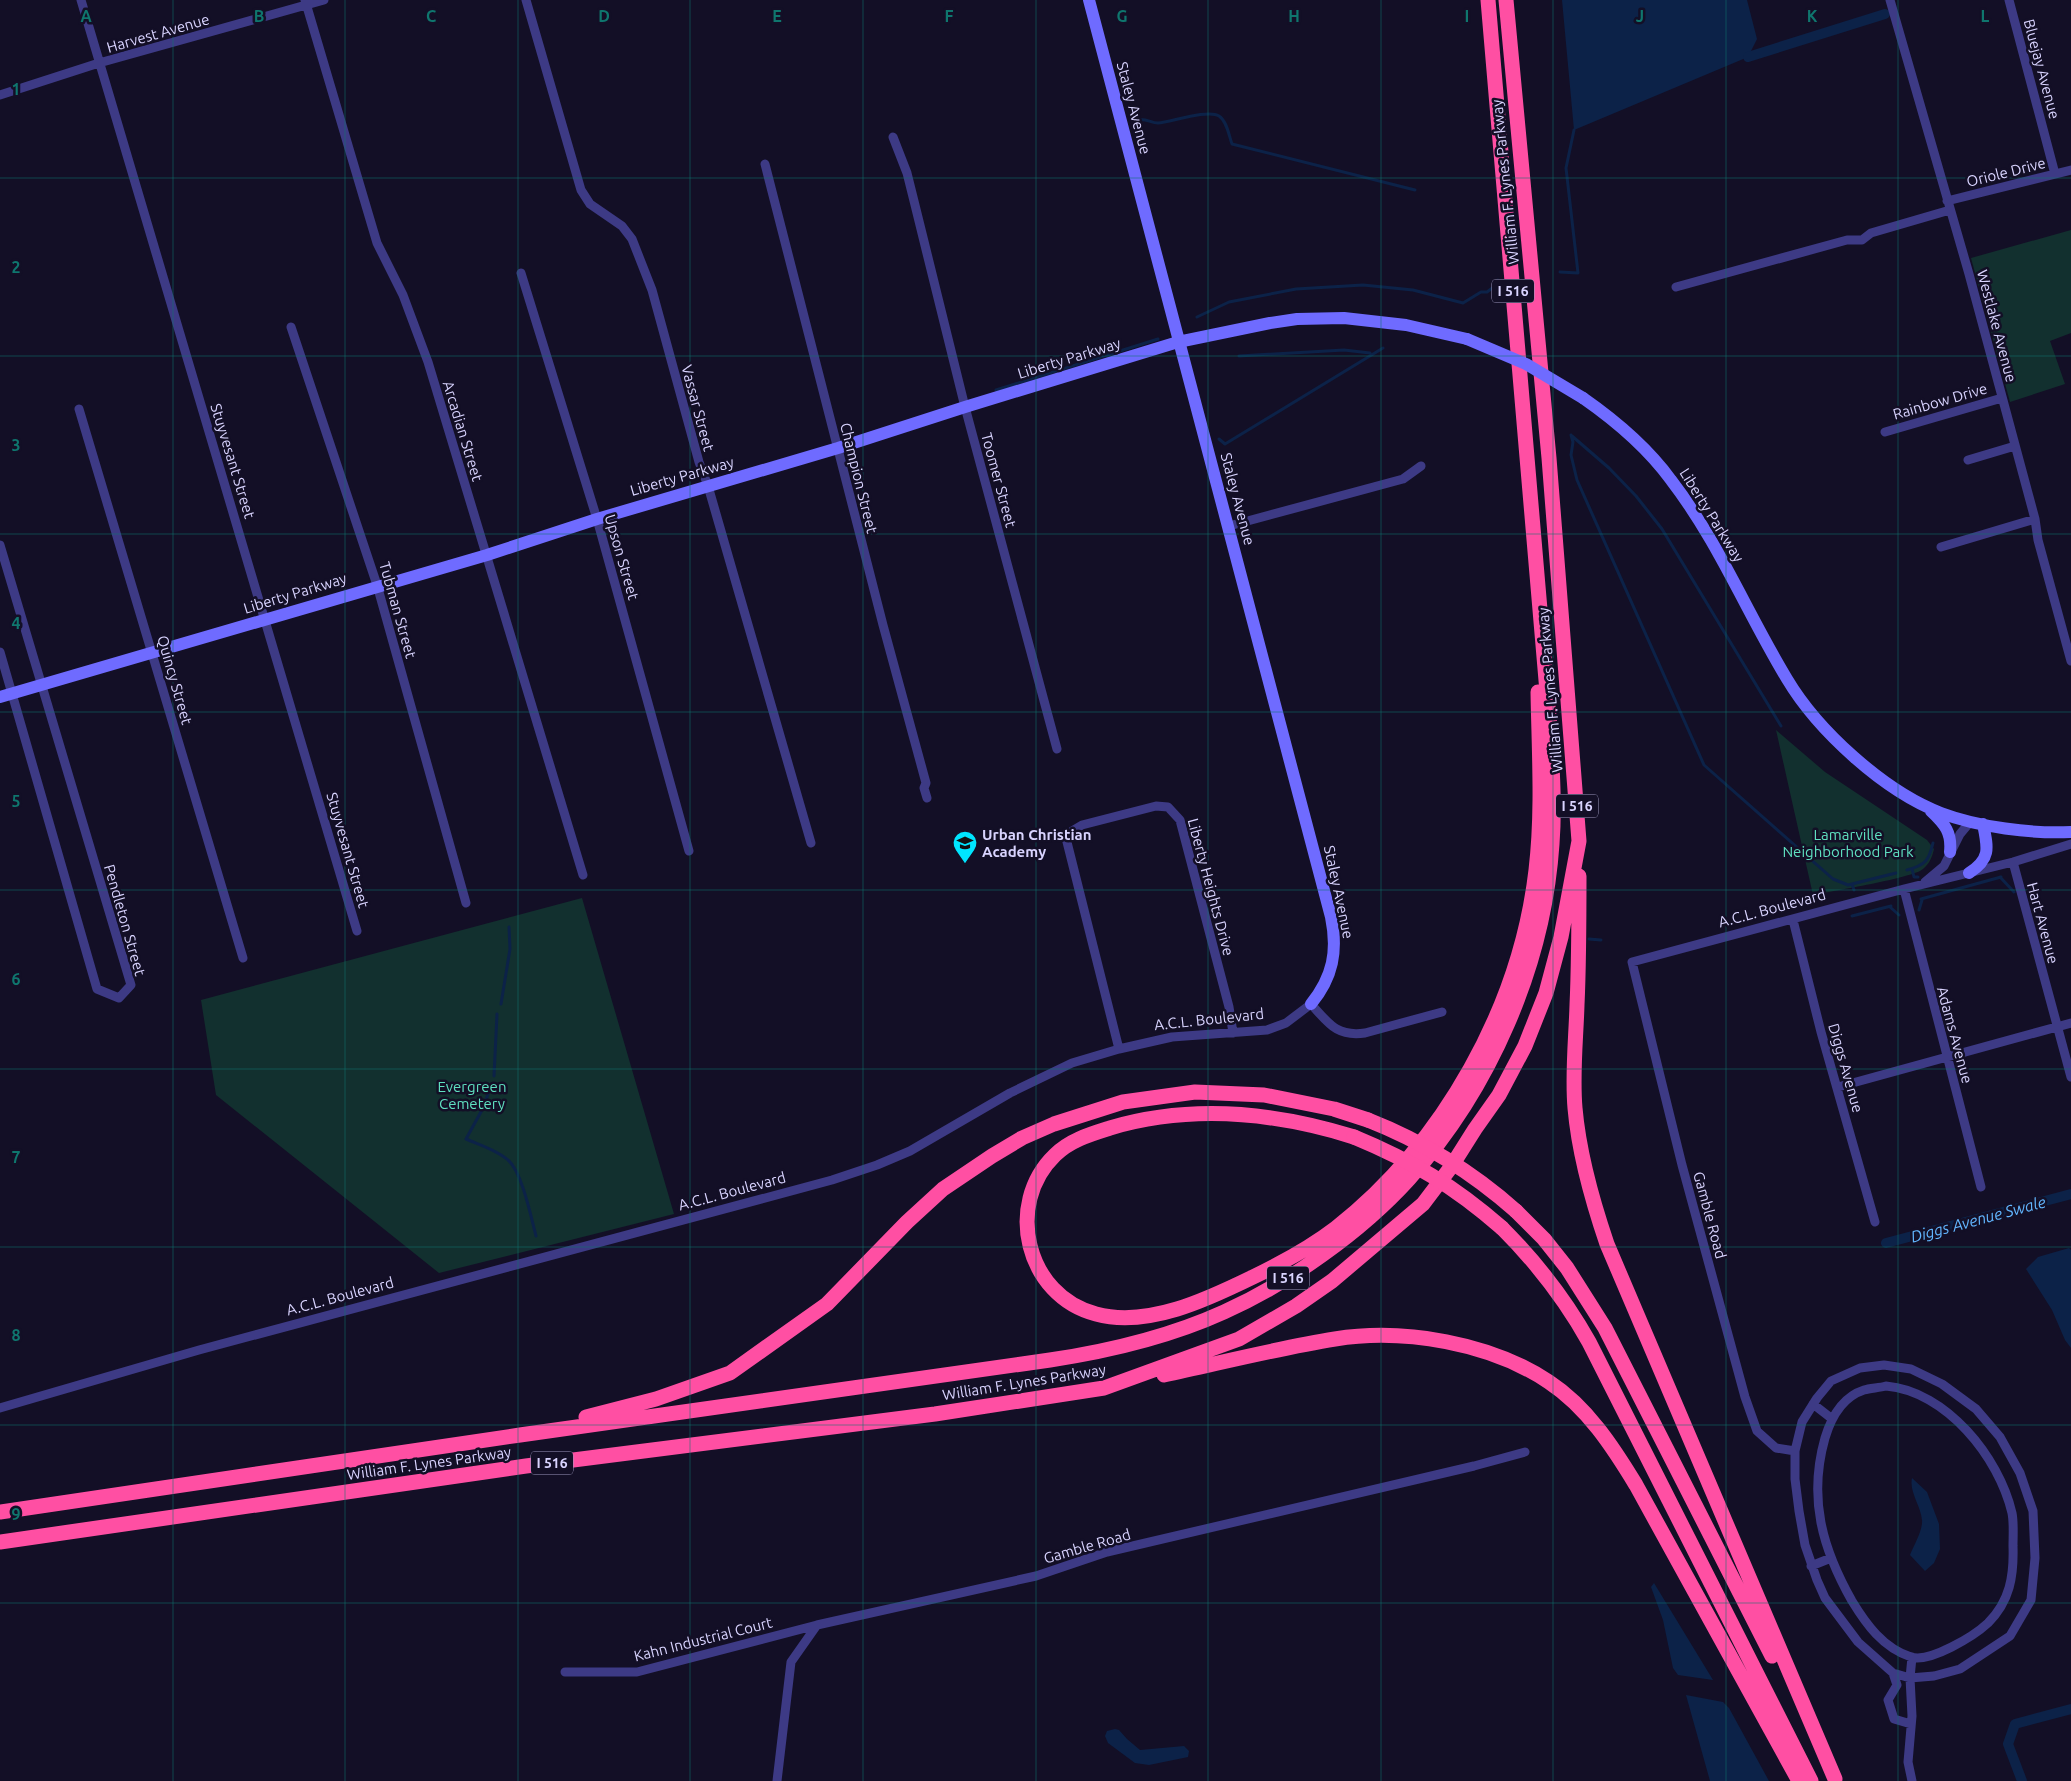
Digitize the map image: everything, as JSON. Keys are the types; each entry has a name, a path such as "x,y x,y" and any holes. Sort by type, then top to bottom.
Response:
{"highway":[{"name":"William F. Lynes Parkway","path":"0,1512 520,1435 1041,1362 1120,1347 1172,1332 1253,1298 1300,1270 1348,1234 1409,1179 1451,1125 1488,1065 1516,1002 1532,957 1548,879 1552,845 1553,810 1550,736 1488,0"},
{"name":"William F. Lynes Parkway","path":"0,1542 526,1466 925,1415 1104,1388 1239,1340 1296,1306 1332,1281 1423,1204 1451,1167 1499,1095 1525,1046 1546,993 1561,937 1579,841 1549,458 1506,0"},
{"path":"1538,583 1536,640 1540,808 1536,871 1530,906 1521,946 1487,1036 1467,1073 1435,1124 1395,1172 1338,1226 1282,1263 1205,1301 1148,1315 1112,1317 1096,1314 1064,1299 1052,1288 1033,1260 1026,1228 1026,1211 1030,1195 1040,1174 1054,1156 1080,1138 1127,1123 1162,1116 1196,1113 1262,1116 1304,1123 1354,1137 1420,1167 1450,1186 1502,1228 1529,1255 1552,1282 1572,1311 1811,1781"},
{"path":"1579,841 1580,950 1574,1067 1575,1108 1584,1165 1593,1204 1611,1253 1835,1780"},
{"path":"520,1435 656,1399 730,1372 827,1304 913,1216 943,1189 1007,1147 1054,1124 1123,1102 1195,1092 1264,1095 1325,1107 1368,1120 1403,1134 1441,1154 1491,1189 1516,1211 1544,1239 1567,1268 1605,1328 1835,1780"},
{"path":"1104,1388 1336,1338 1396,1336 1442,1340 1478,1350 1510,1360 1550,1382 1577,1405 1610,1441 1799,1781"}],"street":[{"name":"Stuyvesant Street","path":"81,0 357,931"},
{"name":"Harvest Avenue","path":"0,95 99,63 306,2 324,0"},
{"name":"Vassar Street","path":"526,0 581,190 590,204 622,226 632,240 652,290 699,462 708,486 811,843"},
{"name":"Staley Avenue","path":"1089,0 1334,930 1335,952 1332,969 1323,988 1311,1004"},
{"name":"Westlake Avenue","path":"1890,0 2002,398 2071,661"},
{"name":"Bluejay Avenue","path":"2009,0 2055,174"},
{"name":"Arcadian Street","path":"306,2 377,243 403,295 418,335 583,875"},
{"name":"Toomer Street","path":"893,137 906,173 918,216 965,406 1057,749"},
{"name":"Champion Street","path":"765,164 926,783 924,788 927,798"},
{"name":"Oriole Drive","path":"1947,201 2071,170"},
{"path":"1676,287 1847,240 1862,240 1871,234 1950,210"},
{"name":"Upson Street","path":"521,273 597,519 689,851"},
{"name":"Liberty Parkway","path":"0,697 377,585 486,555 597,519 838,448 965,406 1178,342 1297,319 1344,318 1406,324 1466,339 1526,364 1583,398 1626,431 1671,479 1707,532 1787,680 1818,721 1849,752 1883,781 1926,806 1977,823"},
{"name":"Tubman Street","path":"292,328 377,585 466,903"},
{"name":"Rainbow Drive","path":"1885,432 2002,398"},
{"name":"Quincy Street","path":"80,409 243,958"},
{"path":"1968,460 2015,446"},
{"path":"1228,526 1403,480 1421,466"},
{"path":"1941,547 2035,519"},
{"name":"Pendleton Street","path":"0,545 130,985 119,998 97,989 0,652"},
{"name":"Liberty Heights Drive","path":"1119,1049 1067,842 1072,831 1082,825 1156,806 1168,807 1180,820 1229,1007 1233,1033"},
{"path":"1926,806 1948,831 1951,842 1950,852"},
{"path":"1969,873 1980,866 1986,855 1977,823 2071,832"},
{"name":"A.C.L. Boulevard","path":"1920,885 1940,870 1960,834 1977,823"},
{"name":"A.C.L. Boulevard","path":"1632,962 1904,889 2013,862 2071,844"},
{"name":"Hart Avenue","path":"2013,862 2071,1077"},
{"name":"Adams Avenue","path":"1904,889 1981,1187"},
{"name":"Diggs Avenue","path":"1793,920 1821,1032 1875,1222"},
{"name":"Gamble Road","path":"1632,962 1682,1164 1745,1397 1758,1431 1776,1448 1796,1451"},
{"path":"1311,1004 1333,1028 1343,1033 1353,1034 1366,1034 1442,1012"},
{"name":"A.C.L. Boulevard","path":"0,1408 198,1350 832,1180 877,1165 910,1151 1010,1093 1057,1070 1119,1049 1172,1037 1258,1031 1276,1027 1296,1017 1311,1004"},
{"path":"1838,1087 2071,1023"},
{"path":"1884,1364 1911,1369 1942,1384 1976,1409 2000,1438 2020,1473 2033,1512 2034,1558 2031,1600 2010,1636 1960,1669 1934,1676 1910,1678 1893,1673 1858,1642 1826,1598 1811,1566 1799,1510 1795,1479 1796,1451 1802,1422 1813,1404 1831,1381 1860,1368 1884,1364"},
{"path":"1886,1386 1903,1388 1936,1405 1957,1420 1972,1436 1993,1466 2012,1513 2014,1566 2006,1599 1989,1622 1966,1640 1933,1654 1912,1658 1888,1645 1866,1624 1844,1587 1831,1558 1826,1548 1820,1521 1818,1478 1822,1449 1831,1418 1850,1398 1863,1390 1886,1386"},
{"path":"1813,1404 1831,1418"},
{"name":"Gamble Road","path":"817,1625 1036,1576 1107,1552 1474,1466 1525,1452"},
{"path":"1811,1566 1831,1558"},
{"path":"777,1781 791,1662 817,1625"},
{"name":"Kahn Industrial Court","path":"565,1672 637,1672 817,1625"},
{"path":"1912,1658 1910,1678 1911,1724 1908,1762 1912,1781"},
{"path":"1893,1673 1897,1685 1888,1700 1890,1710 1894,1719 1911,1724"}],"green space":[{"path":"2071,230 2071,333 2050,341 2065,384 2010,402 1971,258"},
{"name":"Lamarville Neighborhood Park","path":"1776,730 1825,772 1927,840 1934,849 1925,867 1916,873 1904,876 1813,895"},
{"name":"Evergreen Cemetery","path":"582,898 674,1214 439,1273 216,1095 201,1000"}],"water":[{"path":"1562,0 1747,0 1757,39 1748,57 1574,130"},
{"path":"2069,1248 2071,1250 2071,1348 2065,1340 2052,1310 2026,1269 2038,1257"},
{"path":"1912,1478 1927,1492 1939,1524 1940,1549 1934,1563 1925,1571 1910,1555 1922,1524 1912,1488"},
{"path":"1654,1583 1713,1680 1678,1675 1673,1668 1663,1620 1651,1587"},
{"path":"1686,1695 1723,1702 1729,1708 1769,1781 1710,1781"},
{"path":"1119,1730 1140,1750 1184,1746 1189,1751 1188,1757 1149,1765 1135,1763 1108,1743 1105,1736 1107,1731"}],"waterway":[{"path":"1748,57 1885,14"},
{"path":"1135,120 1158,123 1198,115 1214,114 1224,121 1232,144 1415,190"},
{"path":"1560,272 1578,273 1566,168 1574,130"},
{"path":"1197,317 1229,302 1296,289 1363,285 1413,290 1463,303 1481,292 1487,292 1495,286 1498,280"},
{"path":"996,390 1158,339"},
{"path":"1219,439 1225,444 1383,348"},
{"path":"1239,356 1344,350 1370,353"},
{"path":"1571,435 1573,442 1571,455 1577,480 1704,765 1833,879 1848,885 1852,884 1854,890"},
{"path":"1572,436 1609,468 1636,496 1662,529 1781,726"},
{"path":"1907,870 1919,866 1926,861 1933,843"},
{"path":"1912,869 1914,877 1918,877"},
{"path":"1852,884 1896,873"},
{"path":"2000,877 2014,892"},
{"path":"1921,899 2001,877"},
{"path":"1919,910 1922,900"},
{"path":"1852,916 1891,906"},
{"path":"1890,907 1899,915"},
{"path":"501,1004 510,949 509,927"},
{"path":"1589,939 1601,940"},
{"path":"494,1076 497,1014"},
{"path":"490,1089 482,1110 466,1139 499,1153 513,1166 522,1184 536,1236"},
{"name":"Diggs Avenue Swale","path":"1886,1243 2071,1194"},
{"path":"2022,1781 2008,1744 2015,1724 2071,1709"}],"place":[{"name":"Urban Christian Academy","path":"965,864"}]}
